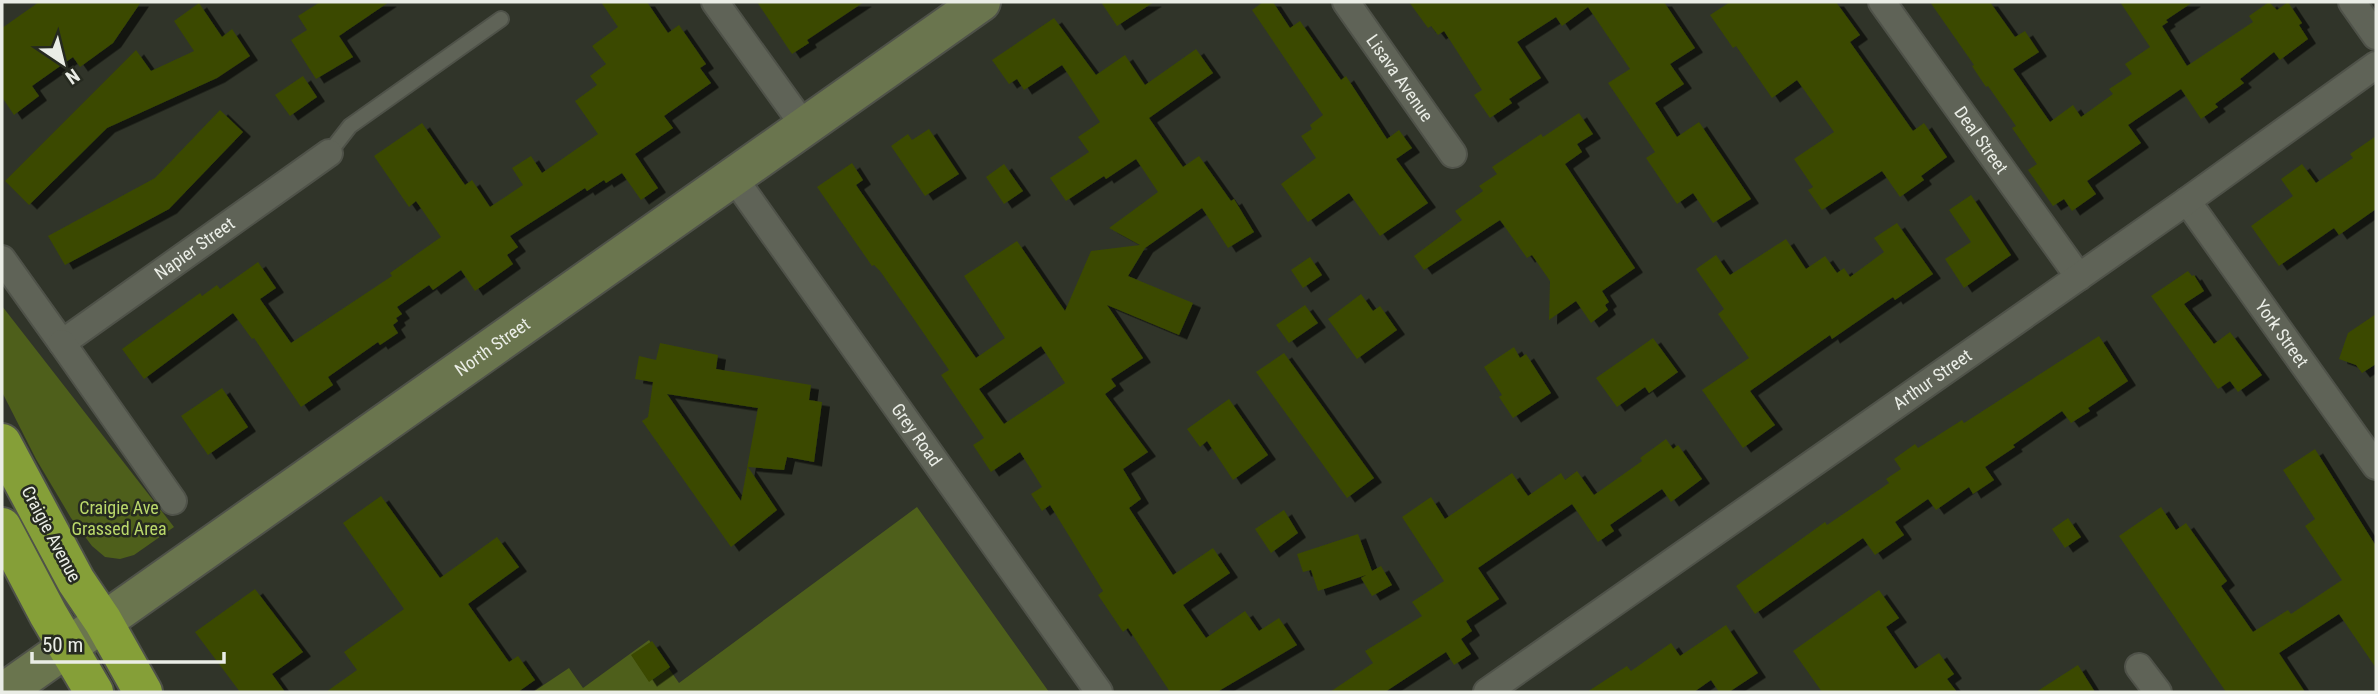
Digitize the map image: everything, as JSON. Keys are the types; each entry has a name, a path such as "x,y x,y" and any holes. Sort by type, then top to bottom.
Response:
{"highway":[{"name":"Craigie Avenue","path":"2,443 76,582 103,621 143,692"},
{"path":"2,527 48,614 94,692"}],"street":[{"path":"715,2 805,127"},
{"name":"North Street","path":"4,692 981,2"},
{"name":"Lisava Avenue","path":"1346,2 1453,154"},
{"name":"Deal Street","path":"1882,2 2079,277"},
{"path":"2352,2 2376,36"},
{"name":"Arthur Street","path":"1487,692 2187,201 2376,65"},
{"name":"Napier Street","path":"62,343 329,153"},
{"name":"Grey Road","path":"734,178 1099,692"},
{"name":"York Street","path":"2187,201 2376,466"},
{"path":"2,259 173,501"},
{"path":"2140,667 2158,692"}],"lane":[{"path":"329,153 350,125 501,19"}],"green space":[{"name":"Craigie Ave Grassed Area","path":"2,306 174,527 134,555 120,559 105,557 92,546 71,518 36,459 2,392"},
{"path":"917,507 1049,692 533,692 569,668 583,688 649,640 679,683"}],"building":[{"path":"39,2 141,2 113,43 80,67 73,57 32,86 39,96 14,115 2,97 2,28"},
{"path":"320,2 389,2 339,36 353,57 316,79 291,40 307,30 298,16"},
{"path":"601,2 647,2 668,33 679,25 706,64 700,68 711,83 664,116 673,128 635,154 658,188 641,200 622,173 587,191 585,188 510,236 518,247 507,255 513,264 475,291 461,270 433,290 429,285 397,307 402,314 396,318 398,321 393,325 398,333 380,345 378,342 328,377 333,385 301,407 254,338 252,339 233,313 144,379 122,349 200,293 202,296 217,285 220,289 258,262 276,288 260,299 291,343 392,276 390,273 441,237 416,201 409,207 374,156 422,123 465,185 472,180 490,207 523,185 512,168 531,156 542,173 598,134 575,101 597,85 590,76 606,64 592,46 618,27"},
{"path":"757,2 864,2 807,40 809,43 792,54"},
{"path":"1101,2 1154,2 1117,26"},
{"path":"1263,2 1273,2 1290,28 1300,21 1341,80 1346,76 1387,139 1399,130 1412,148 1396,159 1428,203 1380,236 1349,193 1308,222 1281,184 1316,158 1301,136 1312,129 1310,125 1323,115 1252,10"},
{"path":"1409,2 1664,2 1695,48 1670,64 1684,84 1655,103 1677,137 1699,122 1751,199 1713,223 1693,193 1677,204 1646,158 1655,152 1608,83 1630,69 1588,7 1562,26 1556,17 1517,42 1541,78 1509,99 1512,103 1490,118 1474,95 1482,90 1444,31 1438,35 1431,26 1428,28"},
{"path":"1730,2 1836,2 1860,35 1850,42 1913,131 1924,123 1947,157 1921,176 1924,180 1900,197 1882,171 1822,210 1808,190 1813,187 1794,159 1834,132 1797,80 1772,98 1736,46 1733,48 1710,15"},
{"path":"1930,2 1990,2 2015,37 2025,31 2039,52 2013,69 2050,122 2073,105 2081,117 2113,94 2109,89 2132,74 2125,64 2150,47 2120,2 2193,2 2166,20 2168,22 2162,26 2187,66 2253,22 2249,16 2269,2 2277,10 2288,2 2302,23 2299,25 2308,39 2280,60 2274,52 2240,79 2244,83 2215,104 2218,107 2201,119 2181,89 2128,125 2141,143 2087,181 2096,194 2072,211 2064,199 2053,206 2028,170 2037,164 2012,128 2016,126 1988,86 1986,87"},
{"path":"199,3 222,37 232,29 250,56 217,78 107,128 29,205 5,181 136,50 151,71 194,51 174,21"},
{"path":"1054,18 1096,75 1125,55 1145,85 1196,49 1213,73 1149,118 1183,167 1199,156 1231,201 1234,199 1254,232 1228,248 1202,208 1145,248 1128,276 1193,303 1179,335 1107,305 1143,358 1111,379 1116,386 1105,394 1148,452 1123,469 1141,499 1129,508 1173,575 1213,548 1230,573 1183,605 1206,638 1245,611 1259,631 1279,618 1297,645 1217,692 1170,692 1128,628 1123,632 1098,595 1103,591 1050,505 1042,511 1031,494 1042,487 1020,452 991,472 973,445 984,438 941,375 949,370 817,187 852,163 863,180 856,185 976,358 1005,338 964,276 1017,241 1065,311 1091,251 1140,245 1109,228 1158,192 1136,159 1066,201 1050,178 1089,152 1078,137 1100,122 1062,65 1024,90 1017,79 1009,84 992,60","holes":["1041,346 1065,383 1004,424 979,389"]},
{"path":"303,76 317,97 290,116 275,95"},
{"path":"220,110 243,132 169,209 65,265 48,236 155,178"},
{"path":"1579,113 1593,134 1577,144 1582,152 1565,164 1635,268 1602,291 1609,302 1605,305 1608,310 1591,323 1576,301 1549,320 1550,281 1532,255 1527,258 1500,220 1424,270 1414,256 1462,220 1455,211 1483,191 1479,186 1497,174 1492,167 1541,134 1543,137"},
{"path":"929,129 959,174 925,196 891,146 908,134 912,140"},
{"path":"2376,136 2376,209 2339,235 2334,228 2279,266 2251,226 2293,196 2281,179 2302,164 2316,183 2353,158 2350,154"},
{"path":"1004,164 1023,191 1004,204 986,177"},
{"path":"1971,195 2011,255 1964,288 1945,259 1971,242 1949,210"},
{"path":"1897,223 1933,274 1895,300 1893,297 1832,339 1830,335 1750,391 1775,425 1743,448 1702,390 1749,358 1718,314 1724,309 1696,269 1716,255 1730,275 1786,239 1806,269 1825,256 1837,273 1844,268 1850,277 1884,252 1874,238"},
{"path":"1310,257 1322,275 1303,288 1291,270"},
{"path":"2188,271 2194,275 2204,291 2184,304 2214,344 2230,332 2262,375 2238,392 2230,381 2218,389 2151,296"},
{"path":"1361,294 1373,311 1380,306 1397,330 1357,359 1328,319"},
{"path":"1305,305 1318,323 1289,343 1276,325"},
{"path":"2376,314 2376,364 2362,373 2356,365 2339,359 2348,333"},
{"path":"2099,336 2128,381 2071,423 2062,411 2013,445 2015,447 1985,467 1994,480 1973,494 1969,487 1936,510 1928,499 1895,522 1904,535 1875,555 1863,538 1755,614 1736,586 1825,522 1827,525 1889,483 1886,479 1901,469 1894,459 1915,444 1918,448 1962,420 1964,423"},
{"path":"1653,338 1678,372 1649,393 1645,387 1617,407 1596,378"},
{"path":"660,343 718,355 716,369 811,385 809,400 822,402 814,462 787,457 784,470 748,467 777,510 731,547 642,421 648,417 653,382 635,379 639,356 656,360","holes":["667,394 758,408 741,501"]},
{"path":"1514,347 1520,358 1526,354 1551,393 1513,418 1484,367"},
{"path":"1284,353 1374,478 1347,498 1256,372"},
{"path":"222,388 248,427 208,455 181,416"},
{"path":"1229,399 1268,455 1233,480 1207,441 1200,447 1187,429"},
{"path":"1666,439 1673,449 1678,445 1702,479 1671,502 1662,489 1610,525 1614,531 1598,542 1572,504 1478,568 1499,599 1466,621 1472,631 1461,639 1471,654 1454,665 1446,652 1385,692 1330,692 1373,663 1365,651 1422,616 1412,602 1444,581 1402,517 1431,497 1445,519 1512,473 1528,496 1561,473 1565,480 1577,471 1594,495 1642,461 1640,458"},
{"path":"2315,449 2376,546 2376,668 2339,614 2279,653 2305,692 2226,692 2119,536 2161,507 2176,530 2186,523 2227,581 2221,586 2253,632 2288,610 2291,614 2342,580 2305,526 2315,519 2283,470"},
{"path":"381,496 440,578 497,537 519,567 468,604 509,662 518,656 535,680 518,692 326,692 357,670 344,652 404,609 343,523"},
{"path":"1284,510 1298,533 1271,553 1255,529"},
{"path":"2068,518 2081,537 2065,548 2052,529"},
{"path":"1358,534 1372,571 1381,566 1392,585 1372,596 1361,578 1366,575 1318,591 1311,570 1303,572 1297,554"},
{"path":"255,589 303,652 272,674 285,692 240,692 195,632"},
{"path":"1879,590 1899,618 1886,627 1915,669 1939,653 1954,674 1947,679 1957,692 1822,692 1793,651"},
{"path":"1726,625 1758,673 1729,692 1719,692 1711,680 1694,692 1587,692 1627,666 1631,671 1671,643 1680,656"},
{"path":"652,641 670,667 649,682 631,655"},
{"path":"2078,665 2095,692 2036,692"}]}
